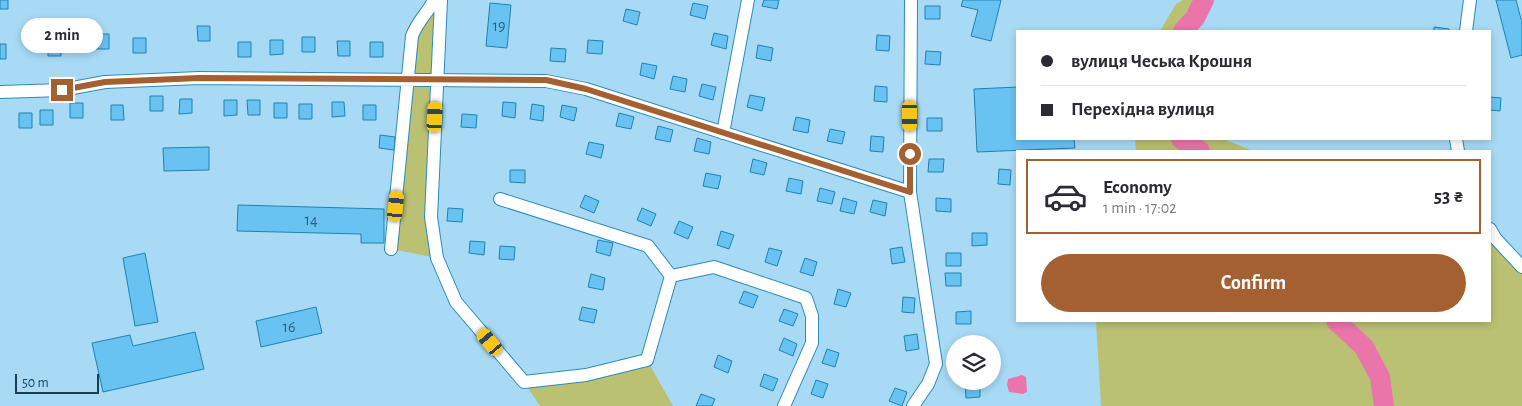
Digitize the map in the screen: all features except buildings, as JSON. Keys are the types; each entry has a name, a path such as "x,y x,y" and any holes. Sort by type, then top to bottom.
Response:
{"street":[{"path":"391,249 412,36 415,26 434,0"},
{"path":"441,0 431,217 437,258 456,302 524,382 586,375 646,360 671,276"},
{"path":"723,133 748,0"},
{"path":"911,0 910,192 936,364 928,384 913,406"},
{"path":"1466,30 1470,0"},
{"path":"0,92 62,90 105,82 199,78 546,80 586,89 910,192"},
{"path":"500,199 648,246 671,276"},
{"path":"1491,231 1495,238 1522,267"},
{"path":"671,276 714,268 806,298 812,316 812,343 784,406"}],"green space":[{"path":"1183,0 1204,0 1195,18 1184,30 1161,30 1176,4"},
{"path":"440,9 433,172 437,258 391,249 412,36"},
{"path":"1135,140 1226,140 1250,150 1136,150"},
{"path":"1491,230 1522,267 1522,406 1101,406 1096,322 1491,322"},
{"path":"647,360 673,406 540,406 524,382"}],"shaded area":[{"path":"1022,375 1026,377 1027,392 1023,394 1009,392 1008,379"}],"waterway":[{"path":"1184,30 1195,18 1204,0"},
{"path":"1183,140 1198,150"},
{"path":"1337,322 1364,347 1380,377 1384,406"}],"route":[{"path":"62,90 105,82 199,78 546,80 586,89 910,192 910,154"}]}
